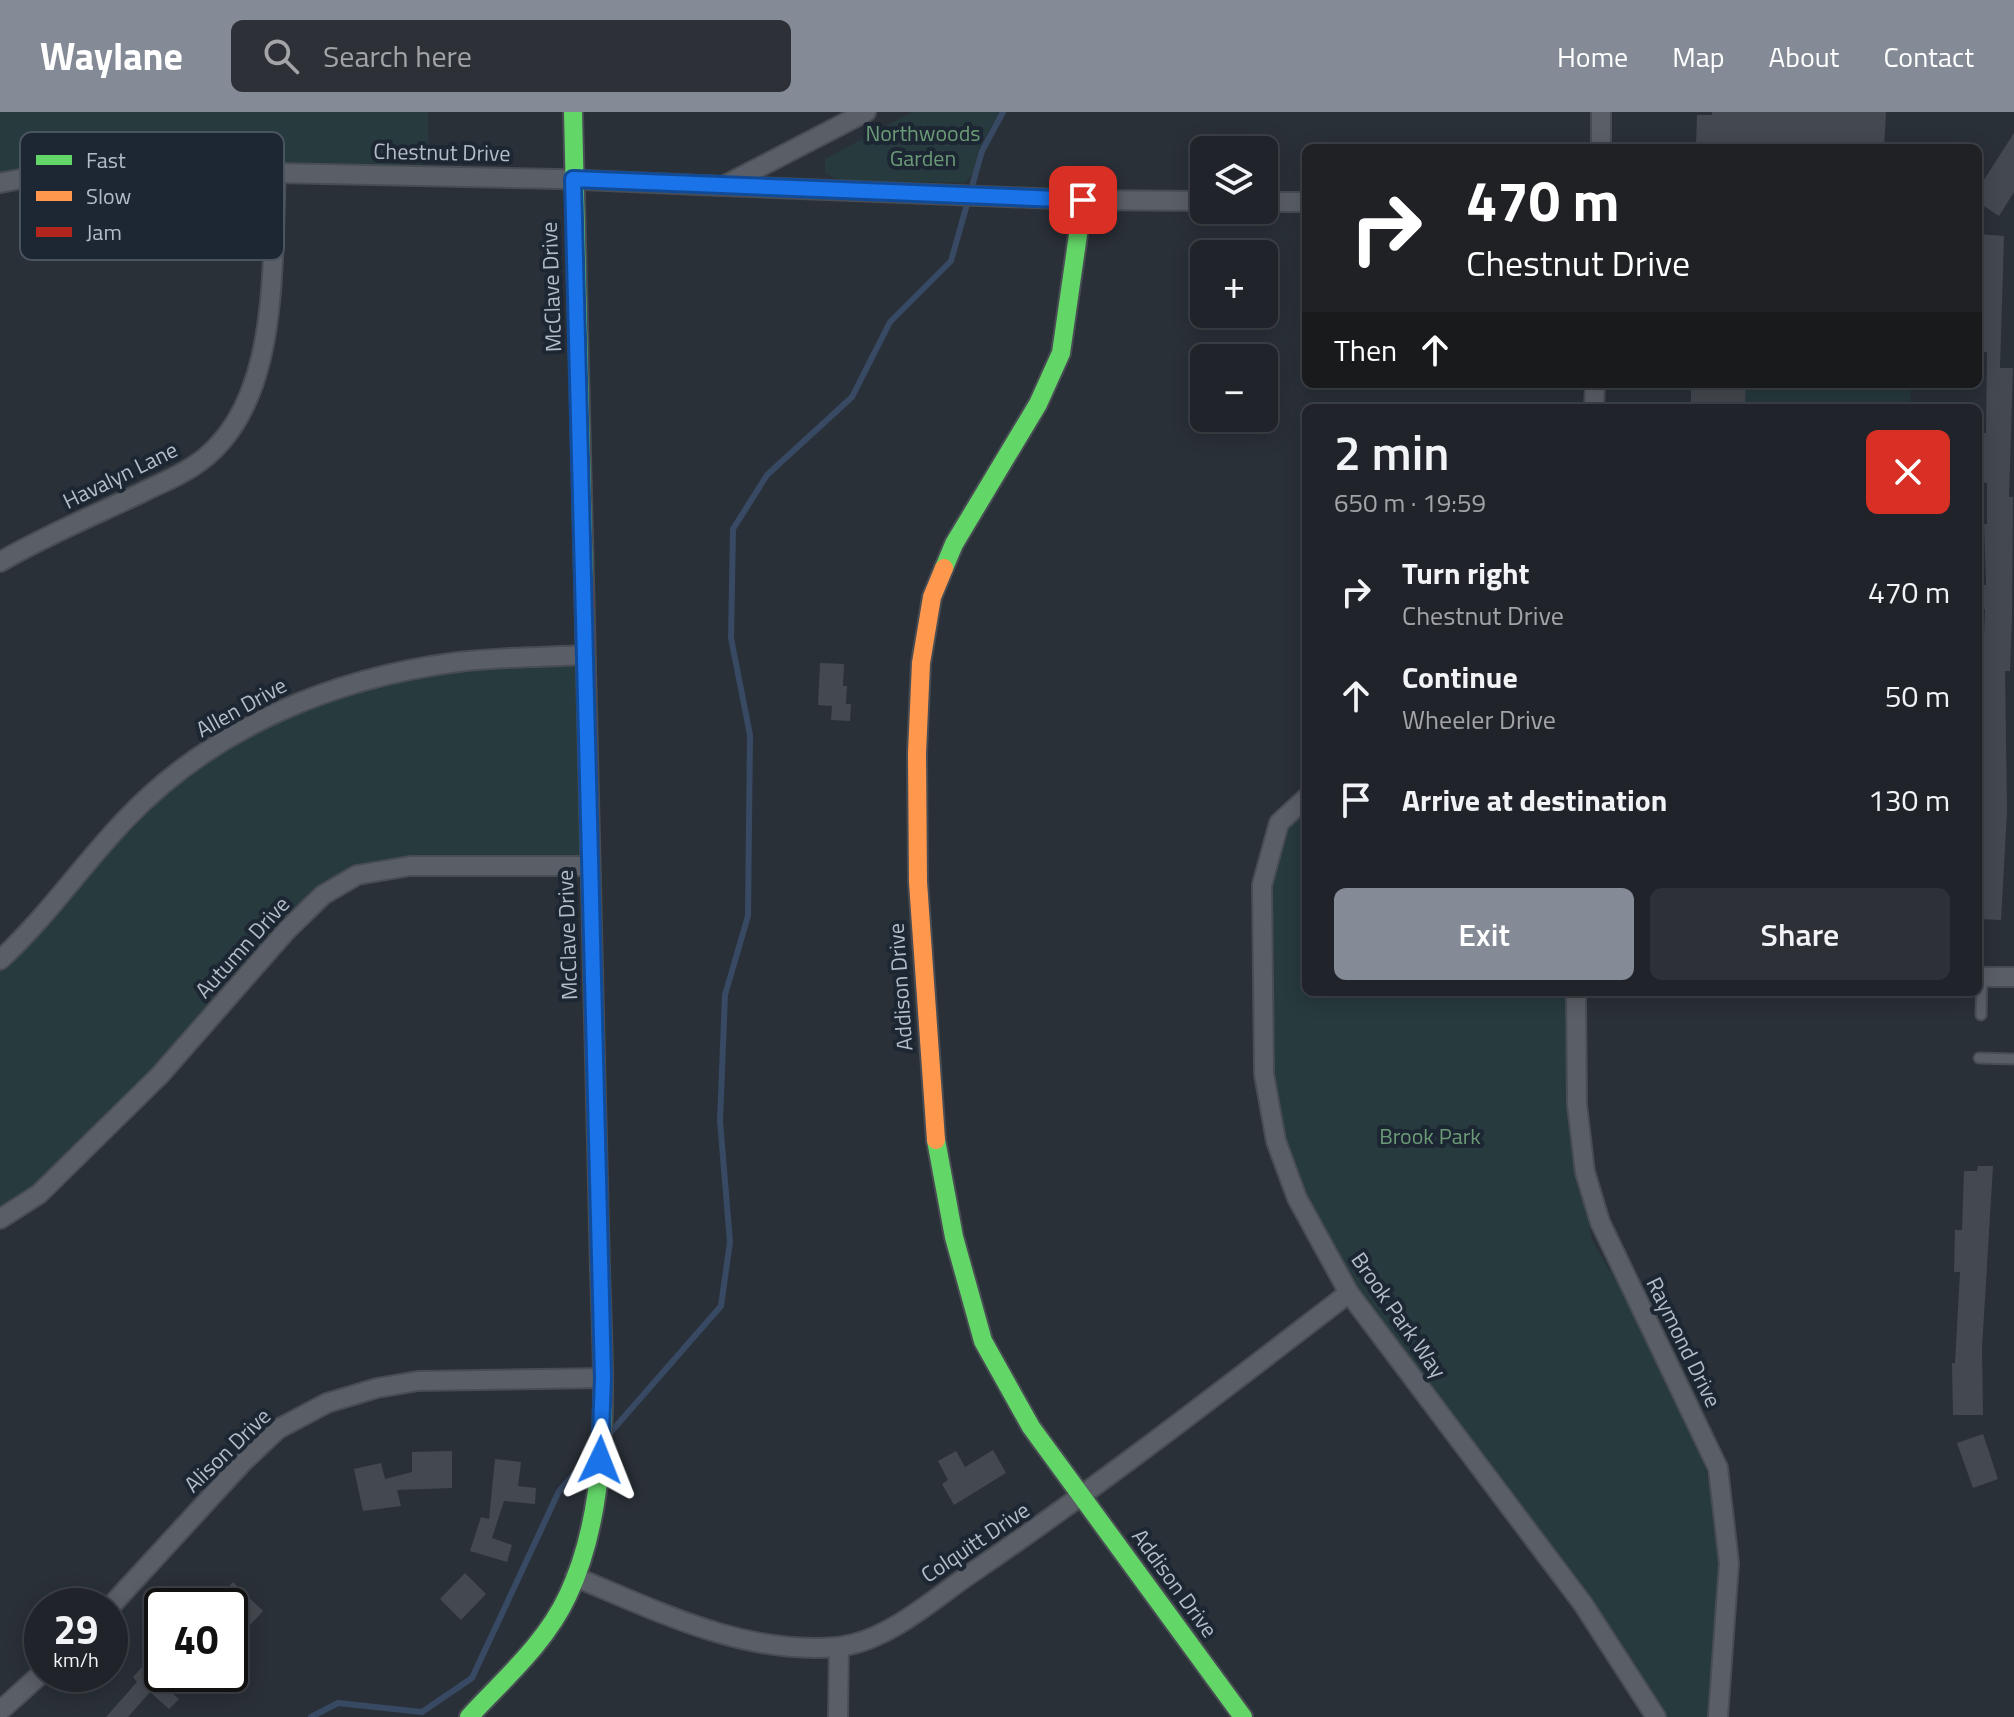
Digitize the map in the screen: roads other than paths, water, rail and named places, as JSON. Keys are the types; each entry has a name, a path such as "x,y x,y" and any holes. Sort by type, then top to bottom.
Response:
{"street":[{"name":"McClave Drive","path":"469,1717 554,1622 575,1577 599,1482 603,1378 573,112"},
{"path":"723,186 866,112"},
{"path":"1601,112 1601,144"},
{"name":"Chestnut Drive","path":"284,173 573,179 1083,200 1190,201"},
{"name":"Chestnut Drive","path":"0,183 20,179"},
{"name":"Addison Drive","path":"1083,200 1061,353 1038,404 954,544 932,597 921,663 917,753 918,882 935,1137 954,1237 983,1341 1031,1427 1243,1717"},
{"path":"1278,202 1302,202"},
{"name":"Havalyn Lane","path":"0,562 193,467 221,445 246,404 261,359 270,302 272,260"},
{"name":"Allen Drive","path":"0,960 127,817 194,760 245,728 319,692 396,672 460,662 585,655"},
{"name":"Brook Park Way","path":"1302,802 1279,823 1262,885 1264,1074 1276,1141 1297,1198 1349,1293 1583,1604 1656,1717"},
{"name":"Autumn Drive","path":"0,1219 39,1194 160,1075 287,930 323,895 357,875 410,866 589,866"},
{"path":"1982,977 2014,977"},
{"name":"Raymond Drive","path":"1576,996 1577,1105 1585,1172 1592,1197 1600,1222 1718,1468 1729,1563 1718,1717"},
{"name":"Colquitt Drive","path":"575,1577 710,1633 787,1647 839,1647 885,1632 1082,1498 1349,1293"},
{"name":"Alison Drive","path":"127,1588 243,1462 278,1429 327,1403 377,1388 418,1381 603,1378"},
{"path":"838,1717 839,1647"},
{"path":"0,1711 24,1689"}],"lane":[{"path":"1980,996 1981,1015"},
{"path":"1979,1058 2014,1059"}],"waterway":[{"path":"610,1433 721,1306 730,1242 720,1121 725,995 748,916 750,735 731,638 733,529 767,475 852,397 890,322 951,261 982,151 1003,112"},
{"path":"311,1717 338,1703 422,1712 472,1678 559,1491 590,1456"}],"park label":[{"name":"Northwoods Garden","path":"923,146"},
{"name":"Brook Park","path":"1430,1136"}]}
